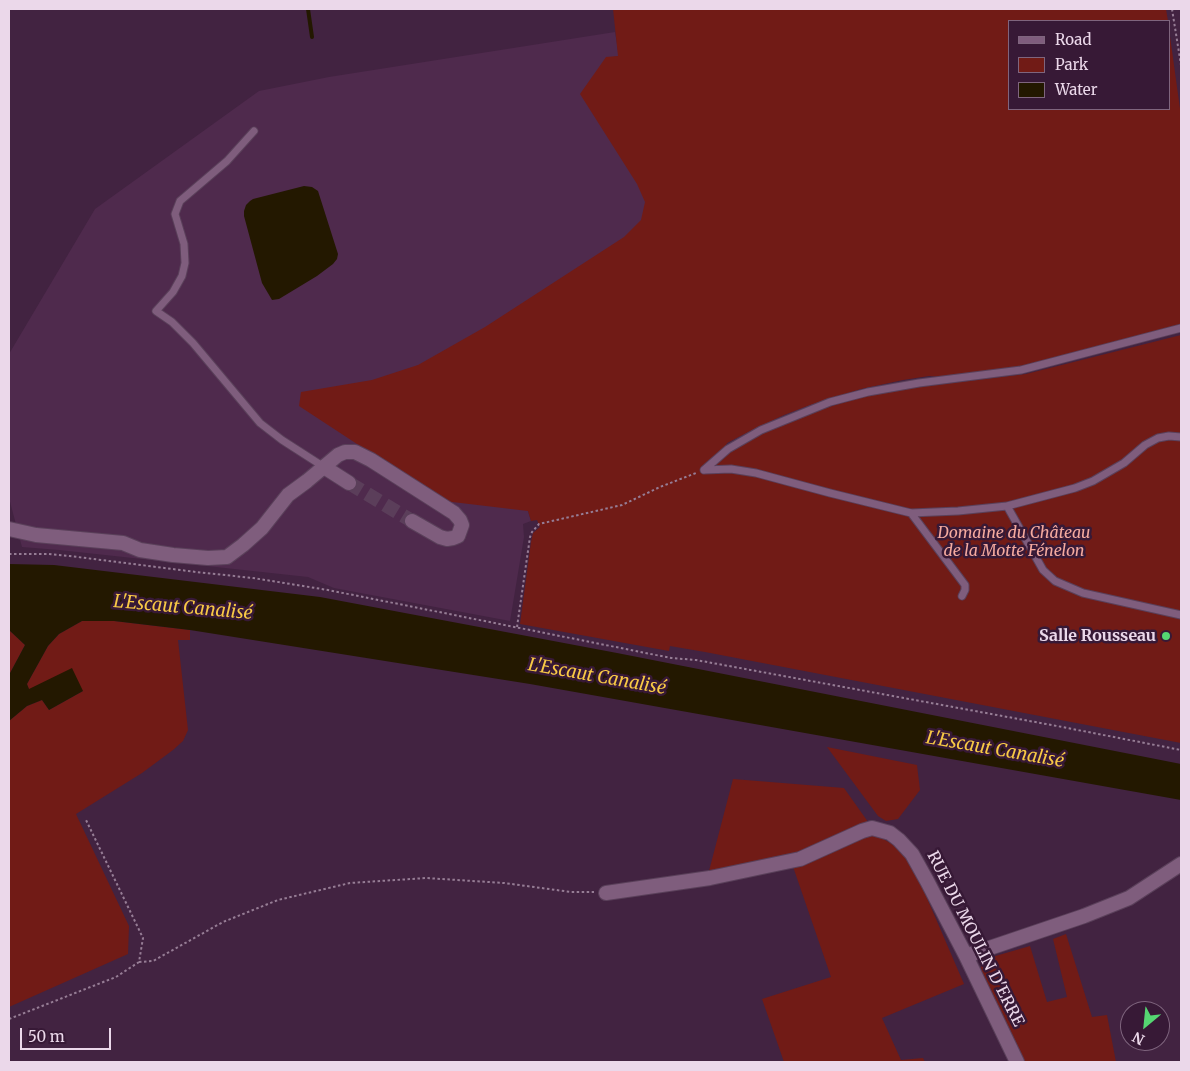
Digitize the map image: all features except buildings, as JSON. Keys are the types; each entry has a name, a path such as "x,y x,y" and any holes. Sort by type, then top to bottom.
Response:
{"street":[{"path":"9,530 36,535 123,543 140,550 173,555 208,558 227,557 262,528 288,495 307,482 338,455 345,452 355,452 371,460 454,513 462,525 458,536 446,539 412,521"},
{"path":"324,467 349,483"},
{"name":"RUE DU MOULIN D'ERRE","path":"606,893 710,878 800,859 872,828 890,833 912,854 966,956 1017,1062"},
{"path":"966,956 1084,916 1129,898 1181,864"}],"lane":[{"path":"254,131 228,161 180,201 175,214 184,244 182,276 173,292 156,311 172,322 193,343 260,423 282,440 324,467"},
{"path":"704,470 728,449 761,430 830,402 868,392 919,383 1021,370 1181,328"},
{"path":"704,470 731,469 756,473 911,513 958,511 1007,506 1075,488 1124,463 1145,445 1158,438 1169,436 1181,437"},
{"path":"1007,506 1043,570 1055,581 1083,593 1181,616"},
{"path":"911,513 965,585 962,596"}],"path":[{"path":"1172,9 1181,64"},
{"path":"517,627 530,537 539,524 622,505 660,487 704,470"},
{"path":"9,554 65,555 253,578 328,590 671,658 696,660 1181,750"},
{"path":"86,820 143,938 139,962"},
{"path":"9,1019 116,977 139,962 153,961 223,922 278,900 350,884 426,878 504,883 571,892 606,893"}],"shaded area":[{"path":"615,32 619,56 607,58 828,399 784,415 727,443 511,456 531,521 523,524 524,537 510,621 334,588 308,577 22,547 9,498 9,354 95,209 259,91 329,77"}],"green space":[{"name":"Domaine du Château de la Motte Fénelon","path":"613,9 1166,9 1168,20 1008,20 1008,110 1170,110 1170,36 1181,116 1181,324 1022,367 951,378 929,376 861,389 810,405 752,430 727,443 721,457 782,423 841,403 886,391 1026,374 1181,335 1181,743 705,652 670,646 669,651 520,624 531,542 533,533 540,527 537,520 531,521 528,511 444,501 299,406 301,392 372,380 418,365 485,327 624,237 641,220 645,202 637,184 580,94 606,57 618,56"},
{"path":"82,621 114,621 190,630 190,640 178,640 188,730 183,741 173,750 142,773 76,814 129,926 128,954 9,1007 9,721 27,706 42,700 49,710 83,691 29,690 27,684 48,646 59,634"},
{"path":"9,630 25,645 9,675"},
{"path":"827,747 917,765 920,790 898,819 886,821 878,816"},
{"path":"733,779 844,788 878,836 899,848 914,868 964,984 882,1018 901,1060 923,1058 925,1062 784,1062 762,999 831,977 789,855 709,871"},
{"path":"1066,934 1092,1017 1107,1015 1116,1062 1025,1062 982,974 981,966 985,959 1030,946 1047,1002 1067,997 1053,939"}],"water":[{"path":"304,186 312,187 318,191 338,254 337,259 317,276 279,299 272,300 262,283 244,211 246,205 253,199"},
{"name":"L'Escaut Canalisé","path":"9,564 54,565 320,597 617,653 1181,764 1181,800 530,684 190,630 114,621 82,621 59,634 48,646 27,684 29,689 72,668 83,691 49,710 42,700 27,706 9,721 9,675 25,645 9,630"}],"waterway":[{"path":"308,9 312,37"}],"tunnel":[{"path":"349,483 412,521"}],"place":[{"name":"Salle Rousseau","path":"1166,636"}]}
